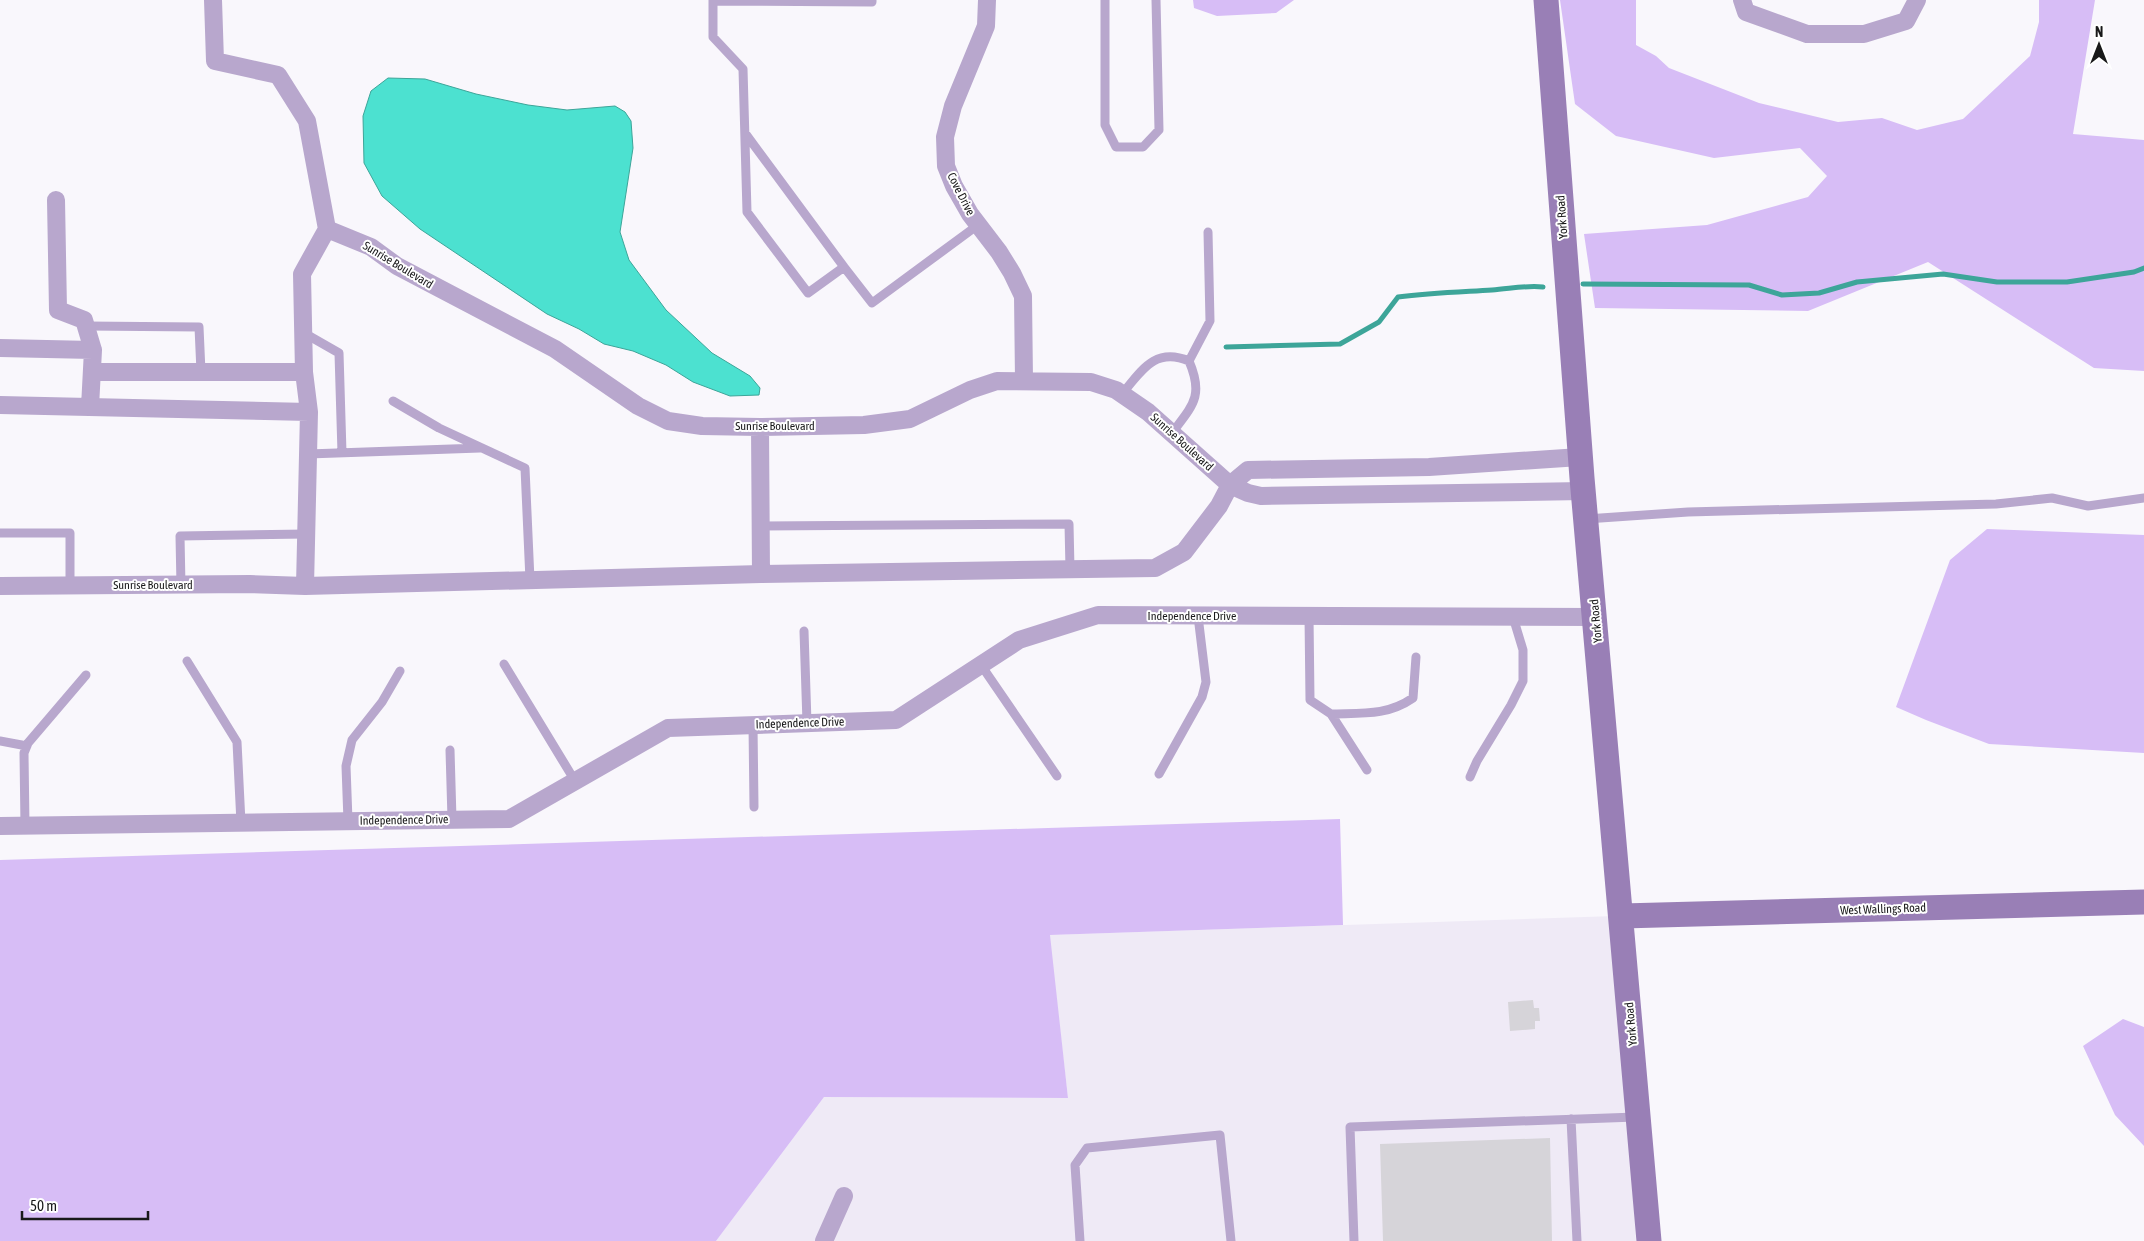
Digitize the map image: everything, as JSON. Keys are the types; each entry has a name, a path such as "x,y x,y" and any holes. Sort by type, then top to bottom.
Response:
{"street":[{"path":"213,0 215,61 278,75 307,121 327,229 302,274 304,372 309,412 305,586"},
{"name":"Cove Drive","path":"987,0 986,26 953,106 945,137 946,166 954,186 978,225 1012,272 1023,296 1024,380"},
{"name":"York Road","path":"1546,0 1580,457 1596,617 1649,1241"},
{"path":"1742,0 1746,12 1807,34 1864,34 1897,24 1906,21 1917,0"},
{"path":"56,200 58,310 84,320 86,326 92,350 90,407"},
{"name":"Sunrise Boulevard","path":"327,229 371,247 397,266 555,349 638,406 668,421 702,426 864,425 910,418 970,390 997,381 1091,382 1116,390 1148,412 1230,485 1248,493 1261,496 1583,491"},
{"path":"0,348 92,350"},
{"path":"92,372 304,372"},
{"path":"0,404 309,412"},
{"path":"760,427 762,574"},
{"name":"Sunrise Boulevard","path":"0,586 250,584 305,586 762,574 1155,568 1184,552 1219,506 1230,485 1248,470 1429,467 1580,457"},
{"name":"Independence Drive","path":"0,826 509,819 668,728 896,720 1019,640 1098,615 1596,617"},
{"name":"West Wallings Road","path":"1622,916 2144,902"},
{"path":"824,1241 844,1196"}],"lane":[{"path":"844,268 808,293 747,212 744,69 713,37 713,0 872,2 872,0"},
{"path":"1105,0 1105,125 1116,147 1143,147 1159,130 1156,0"},
{"path":"745,132 844,268 872,303 978,225"},
{"path":"1189,361 1210,321 1208,232"},
{"path":"86,326 199,327 201,372"},
{"path":"303,333 339,353 342,452"},
{"path":"1122,394 1146,365 1160,358 1178,357 1189,361 1197,379 1194,403 1172,433"},
{"path":"393,401 439,428 525,468 530,580"},
{"path":"308,454 483,448"},
{"path":"1586,519 1688,512 1996,504 2052,498 2088,506 2144,498"},
{"path":"761,526 1069,524 1070,569"},
{"path":"0,532 70,532 70,586"},
{"path":"181,586 180,536 306,534"},
{"path":"1159,774 1202,697 1206,682 1198,616"},
{"path":"1309,616 1310,700 1331,714 1367,770"},
{"path":"1470,777 1477,761 1511,705 1523,681 1523,650 1513,617"},
{"path":"804,631 806,723"},
{"path":"1331,714 1372,712 1399,707 1414,698 1416,657"},
{"path":"187,661 237,742 241,822"},
{"path":"504,664 576,781"},
{"path":"981,665 1057,776"},
{"path":"348,821 346,766 352,740 382,702 400,671"},
{"path":"26,826 24,753 27,746 86,675"},
{"path":"753,725 754,807"},
{"path":"0,741 27,746"},
{"path":"450,750 452,819"},
{"path":"1354,1241 1350,1127 1639,1117"},
{"path":"1571,1119 1577,1241"},
{"path":"1080,1241 1075,1165 1086,1148 1220,1135 1231,1241"}],"shaded area":[{"path":"1193,0 1294,0 1276,13 1217,16 1194,8"},
{"path":"1560,0 1636,0 1636,45 1656,56 1669,68 1759,103 1838,122 1882,118 1917,130 1963,119 2030,56 2039,22 2039,0 2095,0 2073,134 2144,140 2144,371 2094,368 1928,262 1808,311 1595,308 1584,234 1707,225 1808,197 1827,176 1800,148 1714,158 1616,136 1575,104"},
{"path":"388,78 425,79 476,94 528,105 567,110 615,106 625,112 631,121 633,148 620,232 629,260 666,310 712,353 750,376 760,388 759,395 730,396 693,382 666,365 633,351 604,344 579,329 547,314 420,229 382,196 364,163 363,116 371,91"},
{"path":"1987,529 2144,535 2144,753 1989,744 1896,707 1950,560"},
{"path":"1340,819 1343,925 1050,935 1068,1098 824,1097 716,1241 0,1241 0,860"},
{"path":"1615,916 1636,1241 716,1241 824,1097 1068,1098 1049,935"},
{"path":"2123,1019 2144,1027 2144,1146 2115,1115 2083,1046"}],"building":[{"path":"1533,1000 1534,1008 1539,1008 1540,1021 1535,1021 1535,1029 1510,1031 1508,1002"},
{"path":"1550,1138 1552,1241 1383,1241 1380,1144"}],"waterway":[{"path":"1583,284 1749,285 1782,295 1819,293 1857,282 1943,274 1997,282 2067,282 2134,272 2144,268"},
{"path":"1226,347 1340,344 1379,322 1398,297 1543,287"}]}
